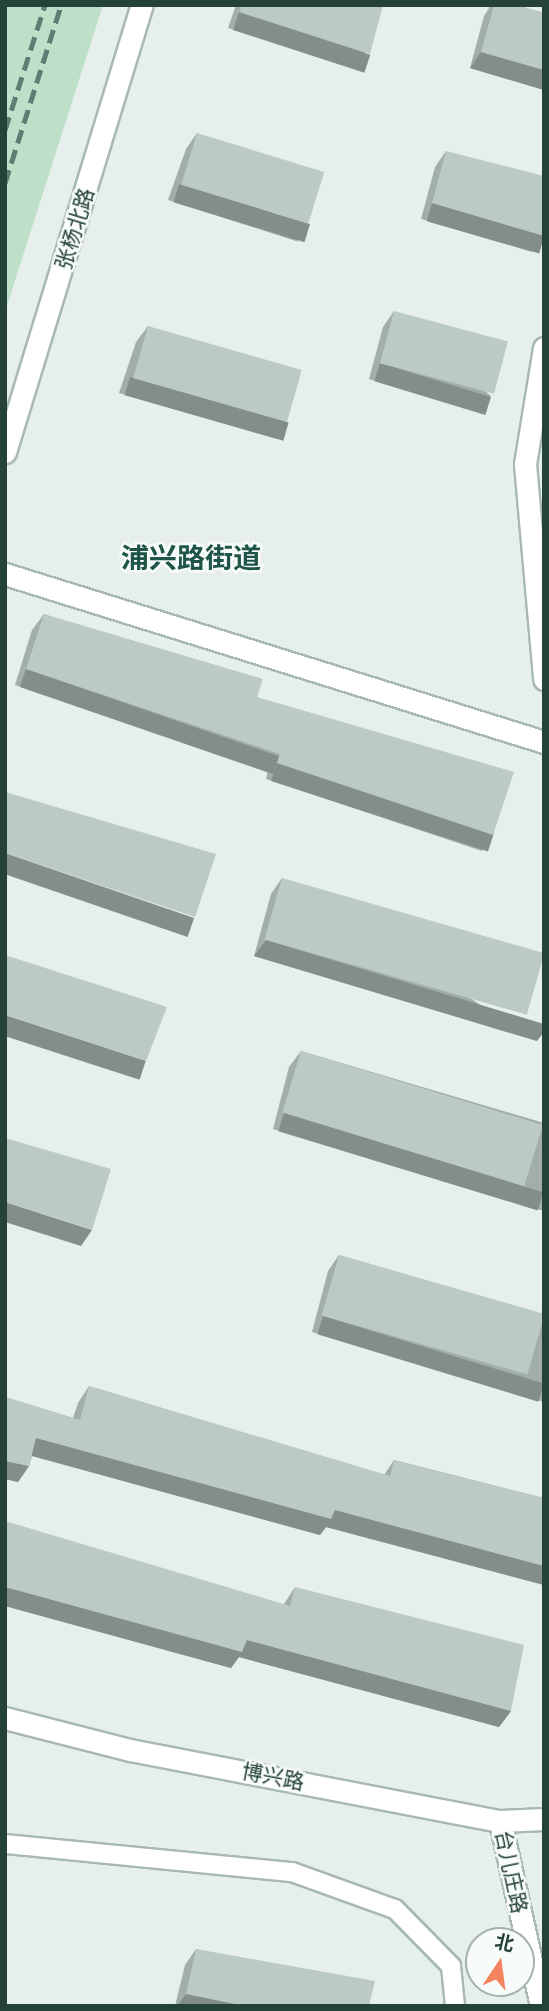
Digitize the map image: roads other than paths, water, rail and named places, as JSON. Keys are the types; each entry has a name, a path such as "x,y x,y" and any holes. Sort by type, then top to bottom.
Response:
{"street":[{"name":"张杨北路","path":"5,452 142,5"},
{"path":"544,348 525,464 544,679"},
{"path":"5,574 544,742"},
{"name":"博兴路","path":"5,1718 131,1750 500,1821 544,1819"},
{"name":"台儿庄路","path":"500,1821 541,2006"}],"lane":[{"path":"5,1844 292,1872 395,1909 452,1966 455,2006"}],"railway":[{"path":"5,130 45,5"},
{"path":"5,183 61,5"}],"district":[{"name":"浦兴路街道","path":"191,558"}]}
